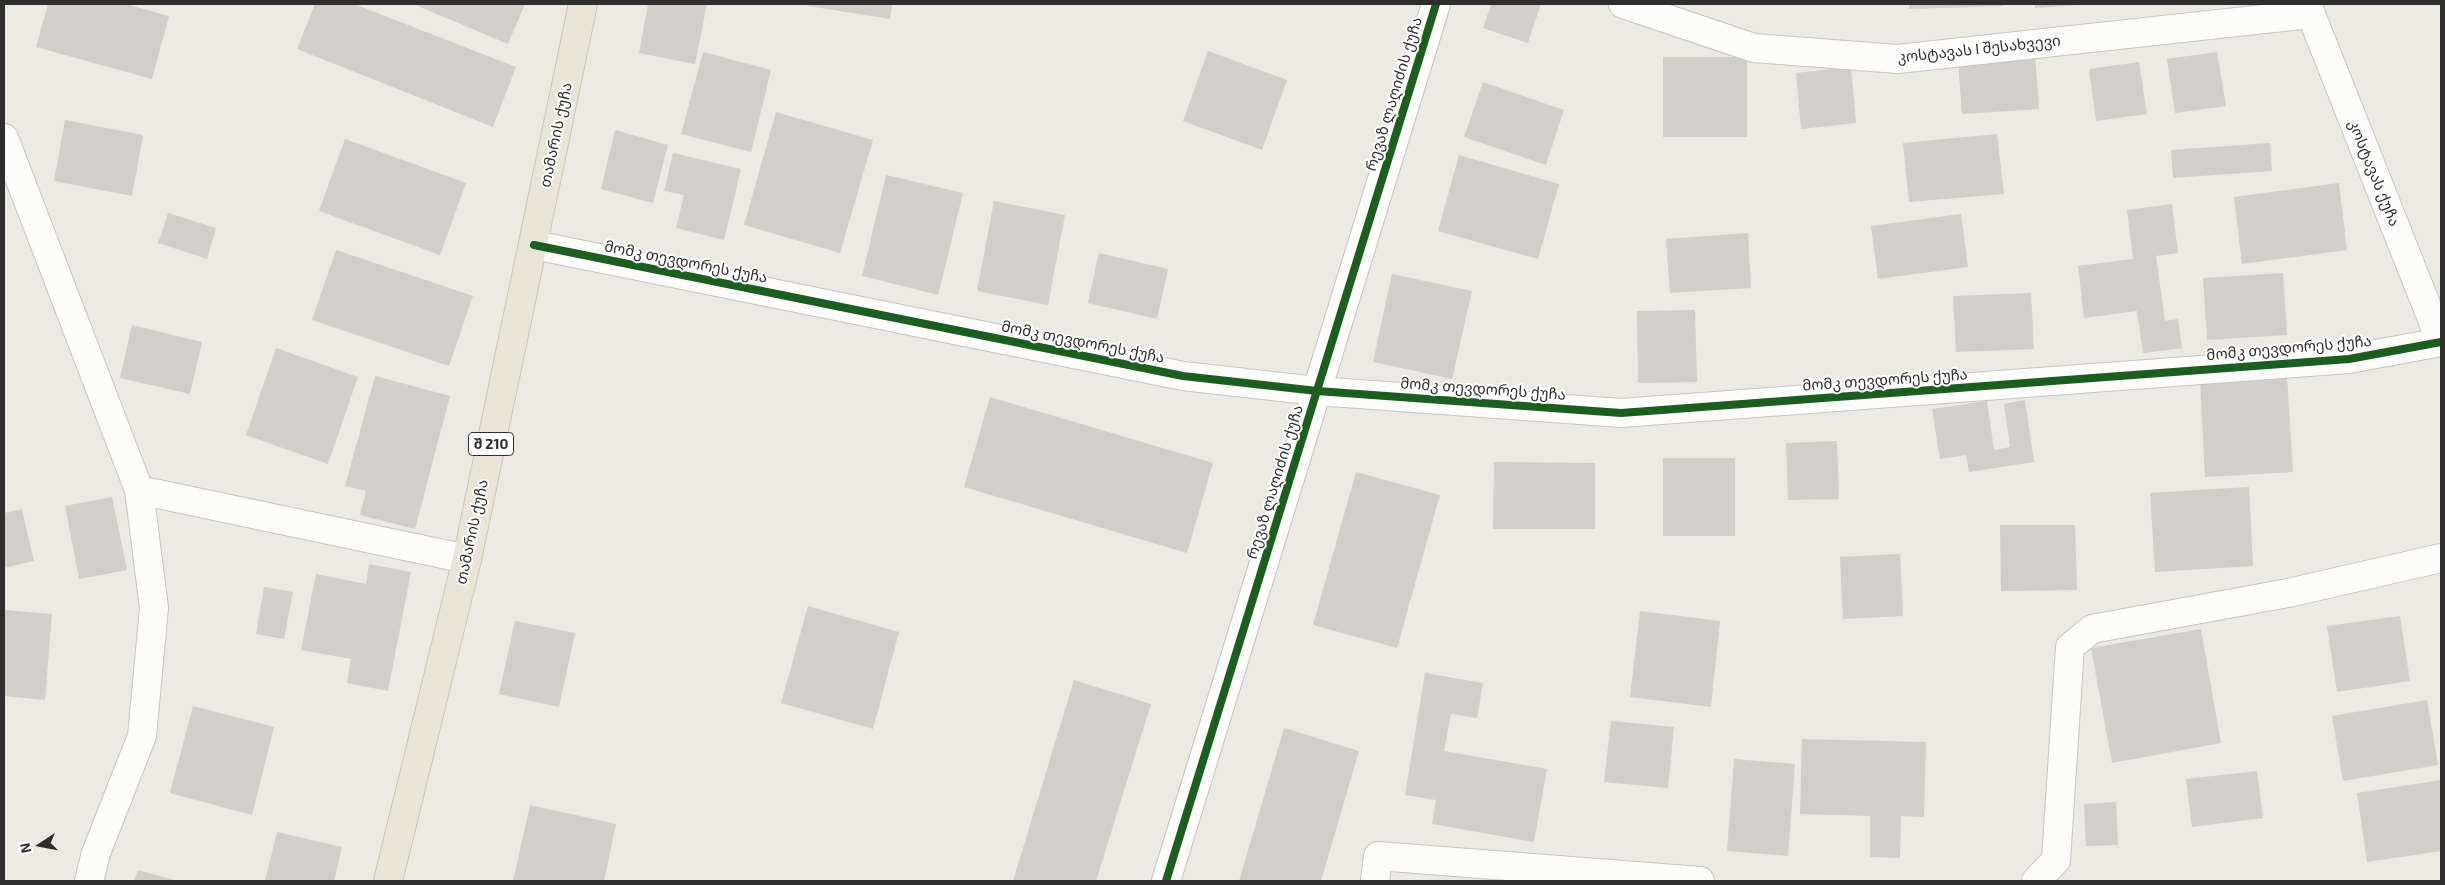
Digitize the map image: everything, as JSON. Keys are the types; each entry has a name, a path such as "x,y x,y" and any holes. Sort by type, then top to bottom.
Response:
{"main road":[{"name":"თამარის ქუჩა","path":"388,881 467,559 583,4"}],"street":[{"name":"რევაზ ლაღიძის ქუჩა","path":"1166,881 1436,4"},
{"name":"კოსტავას I შესახვევი","path":"1623,4 1754,48 1898,59 2308,9"},
{"name":"კოსტავას ქუჩა","path":"2308,9 2441,342"},
{"path":"4,138 139,490 154,608 142,736 96,853 89,881"},
{"name":"მომკ თევდორეს ქუჩა","path":"534,245 1183,376 1317,391 1621,413 2349,359 2441,342"},
{"path":"139,490 467,559"},
{"path":"2036,881 2056,860 2070,647 2092,629 2288,593 2441,558"},
{"path":"1375,881 1378,856 1700,881"}],"building":[{"path":"48,4 125,4 169,16 152,79 36,47"},
{"path":"315,4 354,4 516,67 493,127 297,49"},
{"path":"413,4 525,4 508,44"},
{"path":"648,4 707,4 695,64 639,53"},
{"path":"809,4 892,4 890,19 808,6"},
{"path":"1491,4 1541,4 1528,43 1483,28"},
{"path":"1909,4 2003,4 2003,6 1909,9"},
{"path":"2035,4 2077,4 2077,5 2035,8"},
{"path":"1208,51 1287,80 1262,150 1183,121"},
{"path":"703,52 771,70 751,152 681,134"},
{"path":"2217,52 2226,106 2175,113 2167,59"},
{"path":"2035,54 2039,109 1962,114 1958,60"},
{"path":"1663,57 1747,57 1747,137 1663,137"},
{"path":"2139,62 2147,114 2096,121 2089,69"},
{"path":"1851,67 1856,123 1801,129 1796,73"},
{"path":"1483,82 1564,110 1546,165 1464,137"},
{"path":"776,112 873,140 840,253 744,225"},
{"path":"65,120 143,135 132,196 54,181"},
{"path":"615,130 668,145 653,203 601,189"},
{"path":"1997,134 2004,194 1909,202 1903,143"},
{"path":"345,139 466,183 440,255 319,211"},
{"path":"2270,143 2272,171 2173,178 2171,150"},
{"path":"673,153 741,169 724,240 676,228 684,195 664,191"},
{"path":"1459,155 1559,184 1538,259 1438,231"},
{"path":"886,175 963,193 938,295 862,276"},
{"path":"2339,183 2347,250 2242,264 2234,197"},
{"path":"994,201 1065,215 1048,305 977,291"},
{"path":"2172,204 2178,253 2156,256 2165,321 2178,319 2182,348 2143,353 2137,311 2084,318 2078,266 2133,259 2127,210"},
{"path":"168,213 216,228 207,259 158,243"},
{"path":"1961,214 1968,267 1878,279 1871,226"},
{"path":"1748,233 1751,288 1670,293 1666,239"},
{"path":"336,250 473,296 449,366 312,320"},
{"path":"1099,253 1168,269 1157,319 1088,303"},
{"path":"2283,273 2287,335 2207,340 2203,278"},
{"path":"1392,274 1472,291 1452,379 1373,362"},
{"path":"2031,293 2034,349 1956,352 1953,296"},
{"path":"1695,310 1697,382 1638,383 1637,311"},
{"path":"132,325 202,342 190,394 120,378"},
{"path":"276,348 358,377 328,464 246,435"},
{"path":"2287,375 2293,472 2205,477 2200,380"},
{"path":"375,376 450,396 415,529 360,515 366,491 345,486"},
{"path":"990,397 1213,463 1187,553 964,487"},
{"path":"2025,400 2034,462 1969,472 1966,455 1940,459 1932,409 1987,401 1994,450 2010,447 2004,404"},
{"path":"1837,441 1839,499 1788,500 1786,443"},
{"path":"1663,458 1735,458 1735,536 1663,536"},
{"path":"1494,462 1595,463 1595,529 1493,529"},
{"path":"1356,472 1440,495 1397,648 1313,625"},
{"path":"2249,487 2253,566 2155,572 2150,493"},
{"path":"112,497 127,570 79,579 65,506"},
{"path":"22,509 34,561 4,568 4,513"},
{"path":"2000,525 2075,525 2077,590 2001,591"},
{"path":"1900,554 1903,616 1843,619 1840,557"},
{"path":"369,564 411,572 388,691 347,683 351,659 301,650 316,574 366,584"},
{"path":"264,587 293,592 284,639 256,634"},
{"path":"808,606 899,632 873,729 781,703"},
{"path":"4,610 52,614 45,700 4,696"},
{"path":"1640,611 1720,621 1711,707 1630,697"},
{"path":"2400,616 2410,681 2337,692 2327,626"},
{"path":"515,621 575,633 559,707 499,694"},
{"path":"2201,629 2221,743 2112,763 2091,648"},
{"path":"1425,673 1483,683 1477,718 1451,714 1444,751 1547,769 1534,842 1432,824 1436,800 1405,795"},
{"path":"1074,680 1151,704 1096,881 1013,881"},
{"path":"2427,700 2438,765 2343,781 2332,716"},
{"path":"193,706 274,727 252,815 170,793"},
{"path":"1611,721 1674,727 1668,788 1604,782"},
{"path":"1284,728 1359,751 1321,881 1239,881"},
{"path":"1802,739 1926,742 1924,817 1901,816 1900,858 1870,857 1870,816 1800,814"},
{"path":"1734,759 1795,764 1788,856 1727,851"},
{"path":"2257,771 2263,818 2192,827 2186,779"},
{"path":"2441,780 2441,851 2367,862 2357,793"},
{"path":"2116,802 2118,845 2086,846 2084,804"},
{"path":"530,805 616,824 604,881 513,881"},
{"path":"277,832 342,847 334,881 265,881"},
{"path":"138,870 178,881 134,881"}],"cycle path":[{"path":"1166,881 1436,4"},
{"path":"534,245 1183,376 1317,391 1621,413 2349,359 2441,342"}]}
